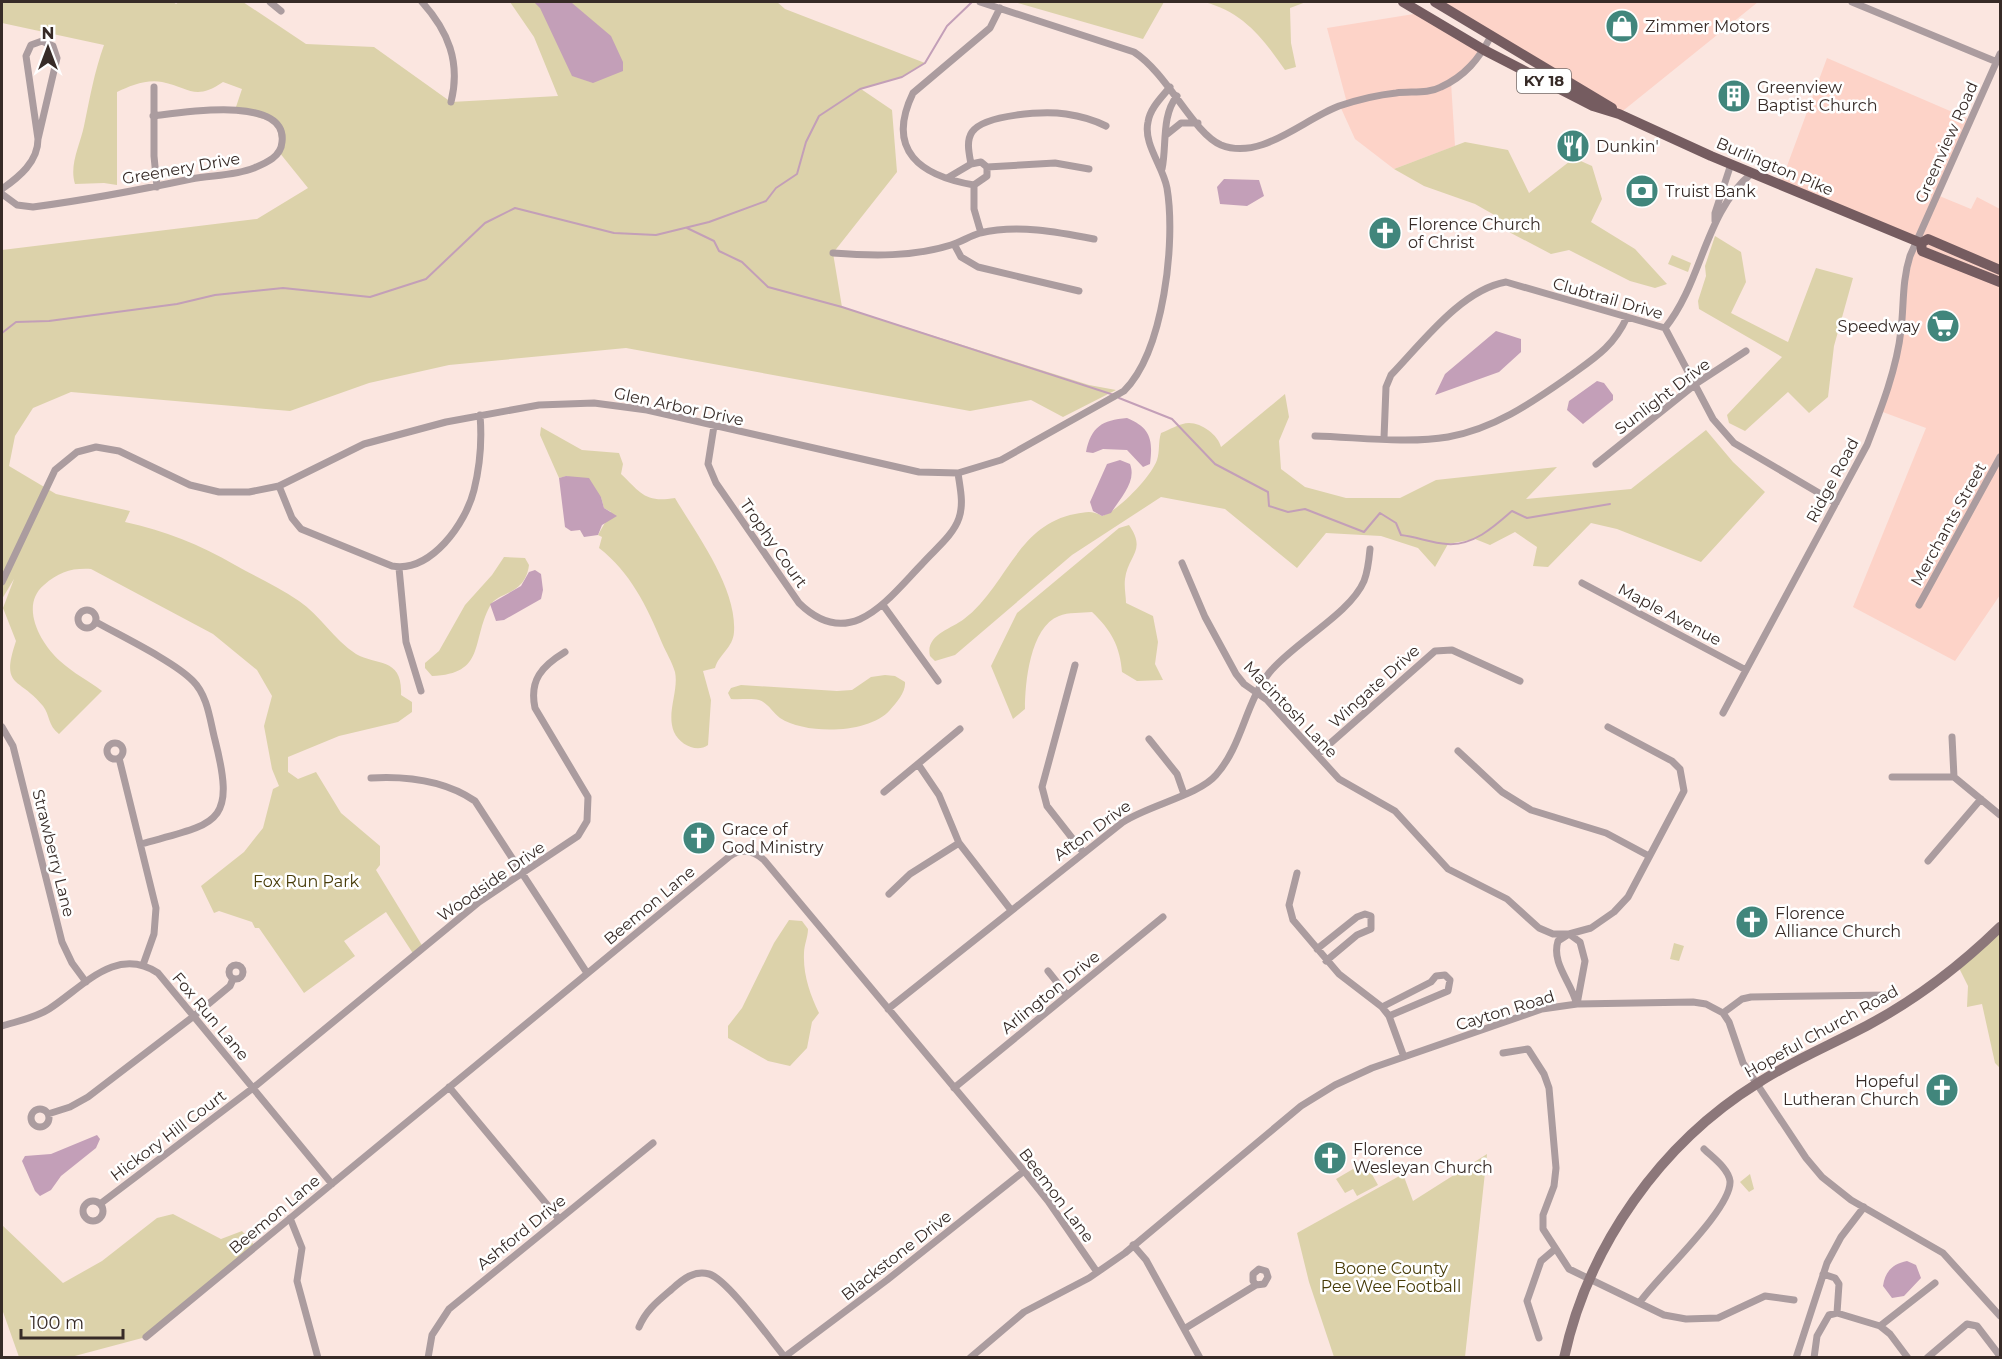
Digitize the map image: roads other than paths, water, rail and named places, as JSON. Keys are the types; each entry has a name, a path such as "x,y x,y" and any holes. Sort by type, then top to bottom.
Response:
{"main road":[{"name":"Burlington Pike","path":"1403,2 1484,50 1593,106 1619,114 1752,173 1918,242 1928,239 2001,270"},
{"name":"Burlington Pike","path":"1435,2 1598,97 1619,114"},
{"name":"Burlington Pike","path":"1918,242 1922,251 2001,282"},
{"name":"Hopeful Church Road","path":"1564,1358 1590,1280 1619,1224 1660,1168 1703,1124 1756,1083 1906,1002 1958,966 2001,927"}],"street":[{"path":"270,2 281,11"},
{"path":"422,2 442,27 451,47 455,76 451,102"},
{"path":"980,2 1126,48 1153,66 1198,123 1218,143 1235,148 1260,147 1317,115 1340,106 1370,98 1443,87 1468,70 1484,50 1491,36"},
{"path":"1851,2 1997,62"},
{"path":"987,167 987,176 974,184 932,173 921,167 910,154 904,135 906,108 913,93 990,28 1000,8"},
{"path":"2,189 27,168 37,151 57,58 53,46 42,41 31,45 26,56 38,139"},
{"name":"Greenview Road","path":"1918,242 2001,54"},
{"path":"154,87 153,116 157,187"},
{"name":"Glen Arbor Drive","path":"2,582 55,470 68,457 86,448 113,449 183,482 205,489 249,492 279,486 364,444 480,415 547,404 594,403 647,410 906,470 958,473 988,465 1014,454 1117,396 1135,379 1154,339 1161,306 1169,224 1167,187 1150,142 1148,122 1155,106 1170,87"},
{"name":"Glen Arbor Drive","path":"1162,169 1170,108 1177,96"},
{"name":"Greenery Drive","path":"2,194 17,205 33,207 157,187 253,168 276,156 283,138 279,127 271,119 235,110 214,109 153,116"},
{"path":"971,164 968,145 970,134 980,123 1025,114 1065,113 1094,120 1107,126"},
{"path":"1166,135 1181,123 1198,123"},
{"path":"949,177 971,164 981,162 987,167 1055,163 1089,169"},
{"path":"1715,221 1715,213 1731,164"},
{"path":"1665,328 1691,287 1715,221 1734,189 1752,173"},
{"path":"974,184 974,209 981,233"},
{"path":"832,253 902,255 954,244 981,233 1041,230 1094,239"},
{"name":"Ridge Road","path":"1723,713 1867,445 1878,416 1901,332 1905,277 1918,242"},
{"path":"954,244 961,257 978,267 1079,291"},
{"name":"Clubtrail Drive","path":"1384,438 1386,387 1391,375 1464,301 1490,285 1506,282 1665,328 1697,383 1713,418 1734,443 1836,503"},
{"path":"1315,436 1446,437 1500,421 1539,398 1608,348 1618,337 1626,317"},
{"name":"Sunlight Drive","path":"1596,464 1697,383 1746,351"},
{"path":"279,486 292,518 302,529 399,568 431,558 468,506 477,474 480,415"},
{"name":"Trophy Court","path":"714,426 708,456 713,478 799,603 819,618 842,624 864,619 883,605 956,524 962,505 958,473"},
{"name":"Merchants Street","path":"1919,605 2001,457"},
{"name":"Afton Drive","path":"888,1009 1083,852 1136,813 1184,795 1216,775 1233,750 1257,692 1279,662 1359,590 1367,569 1370,549"},
{"name":"Macintosh Lane","path":"1182,564 1205,616 1236,674 1267,700 1339,779 1395,811 1448,869 1502,896 1539,927 1553,934 1569,934"},
{"path":"399,568 406,642 420,691"},
{"name":"Maple Avenue","path":"1582,583 1746,670"},
{"path":"883,605 938,681"},
{"path":"96,622 179,670 194,682 205,701 223,771 224,800 212,819 202,827 141,844"},
{"name":"Wingate Drive","path":"1317,755 1435,651 1452,650 1520,681"},
{"name":"Woodside Drive","path":"253,1088 479,902 572,842 583,829 589,813 585,789 535,708 533,698 536,679 541,670 565,652"},
{"path":"1075,665 1042,787 1047,806 1083,852"},
{"name":"Strawberry Lane","path":"2,727 13,746 62,942 72,963 86,982"},
{"path":"1577,1004 1557,956 1558,941 1569,934 1591,927 1614,912 1628,897 1681,799 1684,781 1680,769 1672,762 1608,727"},
{"path":"884,792 960,729"},
{"path":"1952,737 1954,777"},
{"path":"1149,739 1176,774 1184,795"},
{"path":"1458,751 1502,792 1531,810 1606,833 1649,856"},
{"path":"2,1026 38,1015 110,966 126,963 143,965 154,934 156,908 119,758"},
{"path":"918,764 939,795 959,843 1011,910"},
{"path":"371,778 410,777 468,796 481,807 587,973"},
{"path":"1892,777 1954,777 2001,815"},
{"path":"1928,861 1981,799"},
{"path":"890,894 910,874 959,843"},
{"name":"Beemon Lane","path":"146,1337 730,856 746,851 764,860 1024,1171 1048,1201 1097,1272"},
{"path":"1297,873 1290,897 1290,914 1326,961 1351,985 1382,1007 1389,1016 1404,1057"},
{"path":"1317,950 1357,917 1365,914 1371,916 1371,929 1357,935 1326,961"},
{"name":"Arlington Drive","path":"954,1088 1163,917"},
{"path":"1569,934 1580,942 1585,962 1577,1004"},
{"name":"Fox Run Lane","path":"143,965 158,974 332,1184"},
{"path":"1048,971 1067,995"},
{"path":"1382,1007 1431,982 1436,976 1445,975 1450,980 1448,991 1389,1016"},
{"path":"48,1114 78,1103 194,1016 230,986 234,979"},
{"path":"1890,994 1751,998 1742,999 1723,1012 1729,1022 1743,1063 1814,1169 1838,1191 1943,1254 2001,1316"},
{"name":"Cayton Road","path":"970,1358 1024,1312 1097,1272 1133,1245 1301,1106 1353,1076 1542,1009 1577,1004 1693,1002 1706,1004 1723,1012"},
{"path":"1503,1053 1528,1049 1544,1074 1549,1088 1556,1170 1542,1222 1545,1236 1569,1269 1664,1315 1703,1321 1718,1318 1765,1296 1794,1300"},
{"path":"449,1087 559,1219"},
{"name":"Hickory Hill Court","path":"100,1204 253,1088"},
{"name":"Ashford Drive","path":"428,1358 432,1335 444,1314 653,1143"},
{"path":"1640,1302 1710,1221 1726,1196 1729,1185 1727,1174 1704,1149"},
{"name":"Blackstone Drive","path":"784,1357 887,1280 1024,1171"},
{"path":"1796,1358 1823,1274 1841,1237 1864,1206"},
{"path":"290,1218 302,1248 297,1281 318,1358"},
{"path":"1133,1245 1146,1260 1200,1358"},
{"path":"1539,1338 1527,1301 1541,1261 1554,1250"},
{"path":"639,1327 645,1313 682,1280 694,1274 707,1274 724,1283 784,1357"},
{"path":"1823,1274 1835,1278 1839,1284 1837,1313"},
{"path":"1880,1326 1935,1283"},
{"path":"1184,1329 1256,1286"},
{"path":"1814,1358 1816,1341 1827,1317 1837,1313 1880,1326 1890,1334 1908,1358"},
{"path":"1927,1358 1967,1324 1977,1326 2001,1356"}],"waterway":[{"path":"2,333 16,322 49,321 177,304 215,295 283,288 370,297 426,279 485,223 515,208 614,233 656,235 709,222 766,201 776,188 797,174 806,142 819,116 860,89 902,77 925,63 947,26 972,2"},
{"path":"687,228 714,241 719,251 742,262 768,287 842,307 1114,395"},
{"path":"1119,398 1172,419 1215,464 1268,492 1269,506 1288,512 1305,509 1364,532 1380,513 1396,523 1401,535 1457,544 1474,539 1512,511 1527,518 1610,504"}],"place":[{"name":"Zimmer Motors","path":"1622,26"},
{"name":"Greenview Baptist Church","path":"1734,96"},
{"name":"Dunkin'","path":"1573,146"},
{"name":"Truist Bank","path":"1642,191"},
{"name":"Florence Church of Christ","path":"1385,233"},
{"name":"Speedway","path":"1943,326"},
{"name":"Grace of God Ministry","path":"699,838"},
{"name":"Florence Alliance Church","path":"1752,922"},
{"name":"Hopeful Lutheran Church","path":"1942,1090"},
{"name":"Florence Wesleyan Church","path":"1330,1158"}],"park label":[{"name":"Fox Run Park","path":"306,881"},
{"name":"Boone County Pee Wee Football","path":"1391,1277"}]}
